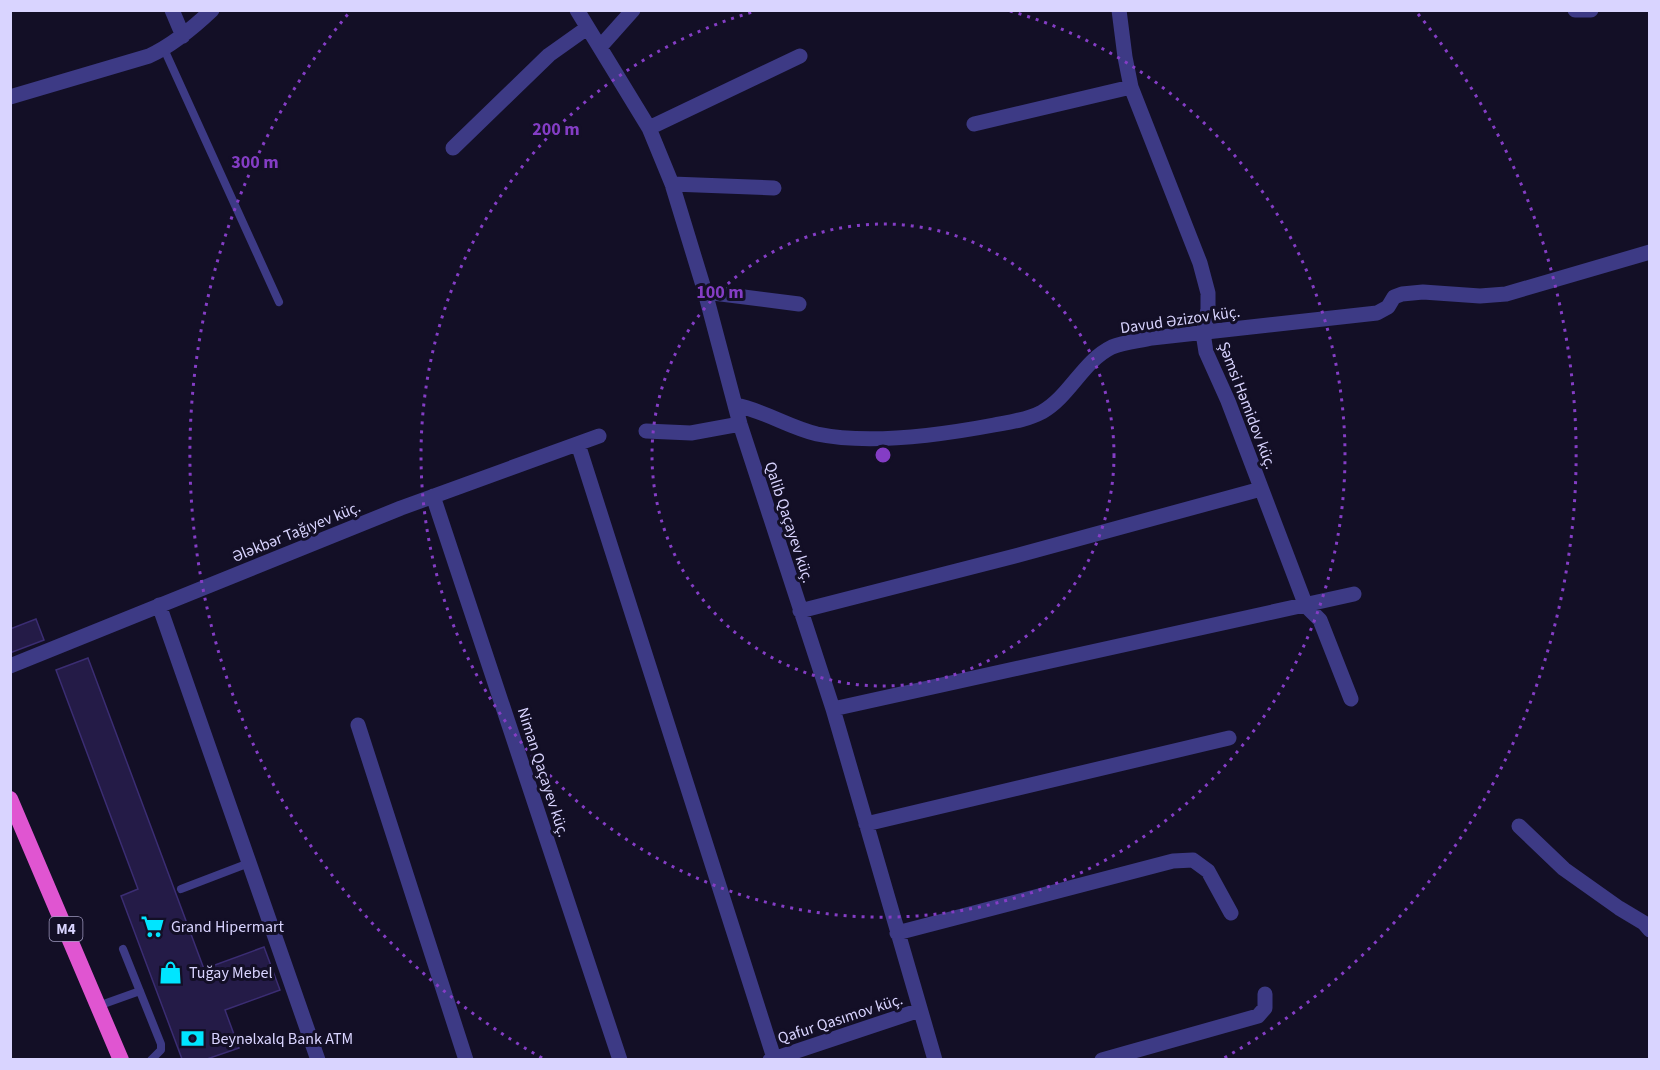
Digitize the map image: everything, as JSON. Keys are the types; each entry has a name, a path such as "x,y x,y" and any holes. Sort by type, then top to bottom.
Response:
{"highway":[{"name":"M4","path":"10,799 121,1059"}],"street":[{"path":"172,10 183,36"},
{"path":"10,97 149,56 183,36 212,10"},
{"name":"Qalib Qaçayev küç.","path":"577,10 649,128 672,184 705,292 740,424 832,709 935,1059"},
{"path":"600,47 633,10"},
{"name":"Şəmsi Həmidov küç.","path":"1119,10 1131,87 1200,263 1208,293 1208,309 1203,333 1206,352 1228,401 1306,606 1320,620 1351,699"},
{"path":"1575,10 1591,10"},
{"path":"453,148 549,55 587,28"},
{"path":"649,128 800,56"},
{"path":"974,124 1131,87"},
{"path":"672,184 774,188"},
{"name":"Davud Əzizov küç.","path":"735,405 749,407 790,426 818,434 877,439 955,433 1030,418 1044,411 1054,404 1094,360 1111,348 1152,338 1377,313 1388,307 1394,297 1402,294 1423,292 1480,296 1506,294 1650,252"},
{"path":"705,292 799,304"},
{"path":"646,431 691,433 740,424"},
{"name":"Ələkbər Tağıyev küç.","path":"10,666 433,496 598,436"},
{"path":"578,444 772,1059"},
{"path":"800,611 1015,556 1261,489"},
{"name":"Niman Qaçayev küç.","path":"433,496 620,1059"},
{"path":"832,709 1354,594"},
{"path":"159,605 318,1059"},
{"path":"358,725 466,1059"},
{"path":"866,824 1229,738"},
{"path":"1519,826 1564,869 1644,923 1650,930"},
{"path":"897,933 1173,861 1193,860 1208,871 1232,913"},
{"path":"1102,1059 1258,1016 1265,1008 1265,994"},
{"name":"Qafur Qasımov küç.","path":"772,1059 920,1010"}],"lane":[{"path":"164,49 279,302"},
{"path":"180,889 249,863"},
{"path":"123,949 161,1044 161,1050 151,1059"},
{"path":"98,1006 140,991"}],"building":[{"path":"36,619 44,640 10,653 10,629"},
{"path":"88,658 204,969 264,947 280,990 225,1010 239,1048 207,1059 182,1059 121,896 138,889 56,670"}],"place":[{"name":"Grand Hipermart","path":"153,926"},
{"name":"Tuğay Mebel","path":"171,972"},
{"name":"Beynəlxalq Bank ATM","path":"193,1038"}]}
